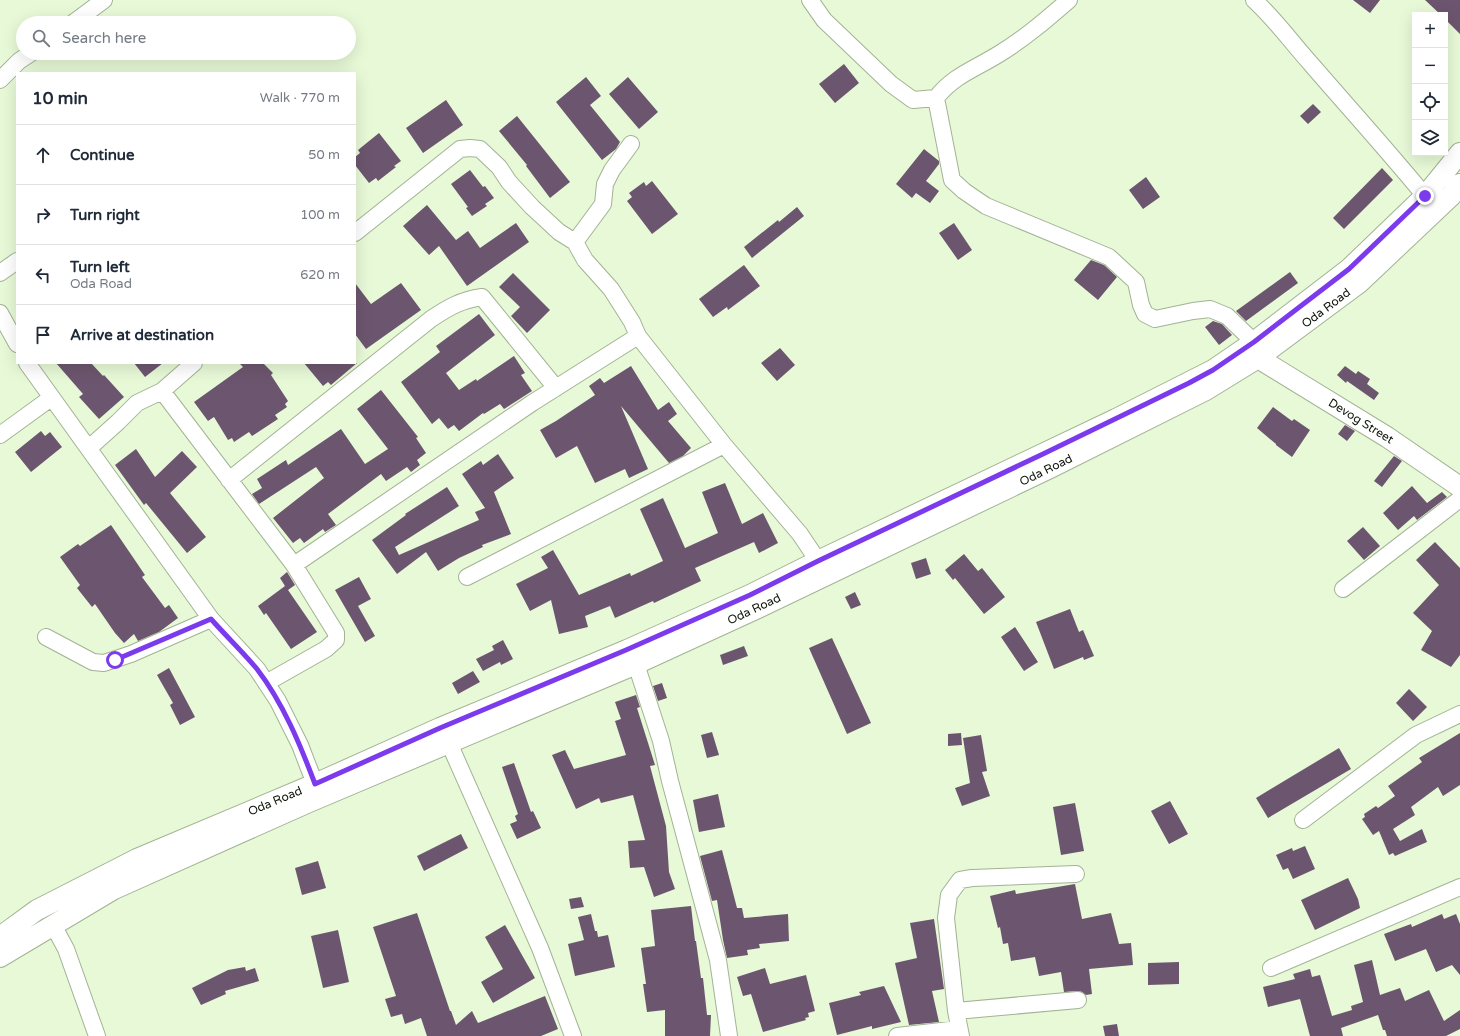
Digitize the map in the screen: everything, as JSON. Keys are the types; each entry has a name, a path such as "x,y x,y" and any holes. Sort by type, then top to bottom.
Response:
{"street":[{"path":"82,16 104,0"},
{"path":"810,0 824,20 892,84 913,100 936,98 945,87 962,74 998,55 1027,35 1069,0"},
{"path":"1254,0 1278,25 1305,58 1372,132 1425,196"},
{"path":"0,80 20,60"},
{"path":"936,98 952,180 964,191 986,206 1109,256 1136,282 1145,314 1155,319 1210,309 1227,316 1256,350"},
{"path":"574,242 603,204 605,184 612,170 631,144"},
{"path":"356,232 460,149 480,149 499,167 509,182 532,207 559,232 574,242 585,260 611,289 632,322 638,336 724,444 800,534 818,561"},
{"name":"Oda Road","path":"0,937 37,910 137,859 207,838 449,743 636,664 751,611 1132,428 1206,390 1256,350 1349,269 1425,196 1460,153"},
{"name":"Oda Road","path":"0,957 114,889 207,838 315,784 440,728 626,650 750,595 1256,350 1359,283 1451,196 1460,184"},
{"path":"0,273 16,263"},
{"path":"229,480 431,319 450,306 466,300 482,297 556,388"},
{"path":"0,313 16,342"},
{"path":"294,565 556,388 638,336"},
{"name":"Devog Street","path":"1256,350 1388,437 1460,487"},
{"path":"28,364 211,619 257,669 278,701 300,745 315,784"},
{"path":"89,448 118,422 136,403 162,391 193,364"},
{"path":"162,391 294,565 336,633 336,640 326,649 266,683"},
{"path":"0,435 51,398"},
{"path":"467,577 724,444"},
{"path":"1343,589 1460,499"},
{"path":"46,637 93,662 104,663 131,654 211,619"},
{"path":"636,664 661,741 718,960 729,1036"},
{"path":"1303,820 1416,735 1460,714"},
{"path":"449,743 540,948 573,1036"},
{"path":"897,1036 960,1033 956,1011 946,918 948,895 960,880 972,878 1076,874"},
{"path":"1271,968 1460,887"},
{"path":"52,925 66,949 97,1036"},
{"path":"956,1011 1078,1000"}],"building":[{"path":"1353,0 1380,0 1370,13"},
{"path":"1425,0 1460,0 1460,34 1448,22 1448,12 1438,12"},
{"path":"844,64 859,83 835,103 819,84"},
{"path":"586,77 601,96 590,105 620,142 616,149 602,160 556,102"},
{"path":"628,77 658,112 639,129 609,94"},
{"path":"446,100 463,125 423,153 406,128"},
{"path":"1313,104 1321,112 1308,124 1300,116"},
{"path":"517,116 570,182 550,198 526,166 527,165 499,131"},
{"path":"379,133 401,161 394,166 396,167 378,181 376,178 369,183 356,166 356,156 360,153 358,150"},
{"path":"924,149 939,161 939,164 926,181 939,191 930,203 916,193 912,198 896,184"},
{"path":"1382,168 1393,180 1344,229 1333,218"},
{"path":"470,170 494,198 485,204 487,206 472,216 466,208 468,207 451,184"},
{"path":"1146,177 1160,197 1143,209 1129,190"},
{"path":"652,181 678,214 652,234 627,201 632,197 629,193 644,182 646,186"},
{"path":"427,205 456,240 468,231 480,248 516,223 529,242 467,286 439,246 429,255 403,226"},
{"path":"797,207 804,216 752,258 744,247"},
{"path":"954,223 972,250 958,260 939,233"},
{"path":"1091,260 1104,265 1117,277 1098,300 1074,280"},
{"path":"744,265 760,286 728,310 727,307 713,317 699,299"},
{"path":"1290,272 1298,283 1246,321 1236,311"},
{"path":"513,273 550,310 527,333 511,316 520,307 499,287"},
{"path":"401,283 421,310 366,349 356,335 356,284 371,304"},
{"path":"479,314 495,335 446,373 459,390 476,379 477,381 514,356 525,373 521,375 532,391 504,409 500,404 484,414 483,413 459,431 454,425 448,429 439,418 432,424 401,382 440,352 436,346"},
{"path":"1213,321 1222,324 1232,335 1219,345 1205,327"},
{"path":"780,348 795,365 777,381 761,363"},
{"path":"57,364 92,364 124,397 99,419 79,397 83,394"},
{"path":"135,364 162,364 145,377"},
{"path":"240,364 264,364 273,373 271,375 288,401 285,404 287,407 275,415 278,419 252,436 249,432 234,442 232,438 228,440 214,417 208,421 194,402 243,367"},
{"path":"305,364 356,364 331,385 328,382 323,386"},
{"path":"631,366 658,410 669,402 677,414 668,421 691,448 683,456 669,463 621,406 648,469 629,478 625,469 595,483 577,446 556,458 540,430 595,395 589,386 600,378 604,383"},
{"path":"1345,366 1356,374 1358,371 1370,379 1367,384 1379,393 1374,400 1347,381 1346,383 1337,375"},
{"path":"381,390 418,437 416,438 426,453 417,460 420,465 411,472 407,467 386,481 381,474 328,514 336,525 325,532 323,529 304,543 300,538 293,543 273,518 324,478 316,467 259,504 252,494 262,488 257,479 286,460 288,465 341,429 365,464 388,449 357,409"},
{"path":"1273,407 1292,421 1294,419 1310,430 1292,457 1257,428"},
{"path":"1345,425 1355,431 1347,441 1338,434"},
{"path":"41,431 45,436 50,432 62,447 31,472 15,452"},
{"path":"136,449 155,477 182,451 197,467 170,493 206,537 187,553 146,503 144,505 115,465"},
{"path":"498,454 514,478 494,492 511,534 482,545 483,547 459,558 438,571 426,552 397,574 372,540 406,515 405,514 447,487 459,506 395,547 399,555 479,520 475,512 485,508 462,474 481,461 483,465"},
{"path":"1394,456 1402,461 1382,487 1374,481"},
{"path":"725,483 742,524 763,513 778,543 759,553 754,542 695,568 701,581 654,603 653,601 615,618 610,606 585,616 588,627 559,634 551,600 530,611 516,584 548,568 541,557 553,550 579,595 630,573 631,576 663,561 640,509 663,498 685,548 718,533 702,492"},
{"path":"1412,486 1427,503 1442,492 1447,497 1417,520 1414,516 1398,530 1383,513"},
{"path":"111,525 145,575 142,577 165,608 169,605 178,618 159,632 138,641 134,634 124,643 115,633 95,604 92,607 77,588 80,585 60,557 78,544 80,546"},
{"path":"1363,527 1380,546 1364,560 1347,541"},
{"path":"1435,542 1460,568 1460,655 1451,667 1421,650 1432,631 1413,613 1439,585 1416,560"},
{"path":"964,554 978,571 982,568 1005,597 984,614 955,578 953,580 945,570"},
{"path":"926,558 931,574 916,579 911,563"},
{"path":"287,572 295,585 288,590 317,632 291,649 266,613 264,615 258,606 285,586 280,578"},
{"path":"359,577 371,599 358,606 375,636 365,642 335,590"},
{"path":"855,592 861,605 851,609 845,597"},
{"path":"1070,609 1079,632 1083,630 1094,656 1084,660 1083,657 1054,669 1036,622"},
{"path":"1015,627 1038,662 1024,671 1001,637"},
{"path":"832,638 871,723 847,734 809,648"},
{"path":"503,640 513,659 501,665 500,662 483,671 476,659 494,650 492,646"},
{"path":"744,646 748,656 723,665 720,655"},
{"path":"169,668 195,717 180,725 170,705 173,703 157,675"},
{"path":"473,671 480,682 458,694 452,683"},
{"path":"662,683 667,698 658,701 653,686"},
{"path":"1409,689 1427,707 1413,721 1396,703"},
{"path":"636,695 640,707 637,708 655,765 650,766 666,826 669,872 675,889 654,897 644,867 630,868 628,841 645,840 633,795 601,803 599,798 576,809 552,755 565,750 574,769 626,755 615,721 621,719 615,702"},
{"path":"712,732 719,755 707,758 701,735"},
{"path":"961,733 962,745 948,746 948,734"},
{"path":"1460,733 1460,785 1443,796 1438,787 1411,807 1415,815 1393,829 1400,841 1422,829 1427,842 1395,856 1393,853 1389,855 1379,831 1373,835 1362,819 1365,817 1364,814 1376,806 1378,808 1395,796 1388,786 1422,762 1419,758"},
{"path":"981,735 987,771 982,772 990,796 962,806 955,788 970,783 963,738"},
{"path":"1339,748 1351,769 1268,818 1256,798"},
{"path":"514,763 531,812 533,811 541,828 517,839 510,824 517,821 515,816 518,814 502,767"},
{"path":"718,794 725,827 699,832 693,800"},
{"path":"1170,801 1188,834 1169,844 1151,811"},
{"path":"1075,803 1084,851 1061,855 1053,807"},
{"path":"461,834 468,848 424,871 417,856"},
{"path":"1305,846 1315,869 1293,879 1288,868 1283,870 1276,855 1292,848 1293,851"},
{"path":"722,850 737,908 742,908 744,918 788,914 789,941 759,944 760,948 747,950 748,955 727,958 717,900 712,901 700,856"},
{"path":"318,861 326,888 302,895 295,868"},
{"path":"1348,878 1358,899 1360,908 1315,930 1301,900"},
{"path":"1075,884 1082,919 1111,913 1119,944 1131,943 1133,965 1089,969 1092,994 1086,995 1078,991 1064,992 1061,972 1039,976 1035,957 1011,961 1008,943 1003,944 1000,927 998,928 990,896 1015,890 1016,894"},
{"path":"581,897 584,907 571,909 569,899"},
{"path":"691,906 701,978 703,978 707,1015 711,1015 710,1036 665,1036 665,1010 647,1012 643,984 646,984 641,948 655,946 651,910"},
{"path":"417,913 456,1025 472,1011 478,1023 545,996 558,1029 541,1036 427,1036 421,1018 405,1024 402,1014 391,1017 385,999 396,996 373,927"},
{"path":"591,914 598,937 608,935 615,967 575,976 568,944 584,940 578,917"},
{"path":"1442,914 1444,919 1456,914 1460,924 1460,975 1452,965 1436,972 1426,949 1395,961 1384,934 1411,924 1412,927"},
{"path":"934,919 944,989 932,991 939,1022 909,1025 895,963 917,958 910,923"},
{"path":"505,925 535,978 493,1003 481,982 503,969 485,937"},
{"path":"338,930 349,982 323,988 311,936"},
{"path":"1372,960 1380,995 1400,988 1405,1001 1429,990 1444,1021 1460,1010 1460,1029 1446,1036 1387,1036 1385,1030 1383,1030 1378,1015 1341,1028 1343,1036 1310,1036 1300,999 1268,1007 1263,987 1295,979 1293,974 1310,969 1312,977 1320,975 1332,1016 1352,1010 1351,1006 1363,1002 1354,965"},
{"path":"1179,962 1179,984 1148,985 1148,963"},
{"path":"245,967 246,971 255,968 259,981 225,991 226,994 201,1005 192,988 228,970"},
{"path":"765,968 770,984 806,975 815,1011 808,1013 809,1017 805,1018 806,1020 763,1032 751,994 743,996 737,977"},
{"path":"884,986 901,1022 872,1029 872,1026 837,1035 829,1003 861,995 859,992"},
{"path":"1117,1024 1119,1036 1105,1036 1103,1026"}],"route":[{"path":"115,660 211,619 257,669 278,701 300,745 315,784 440,728 626,650 750,595 1189,383 1213,370 1254,342 1349,269 1425,196"}]}
